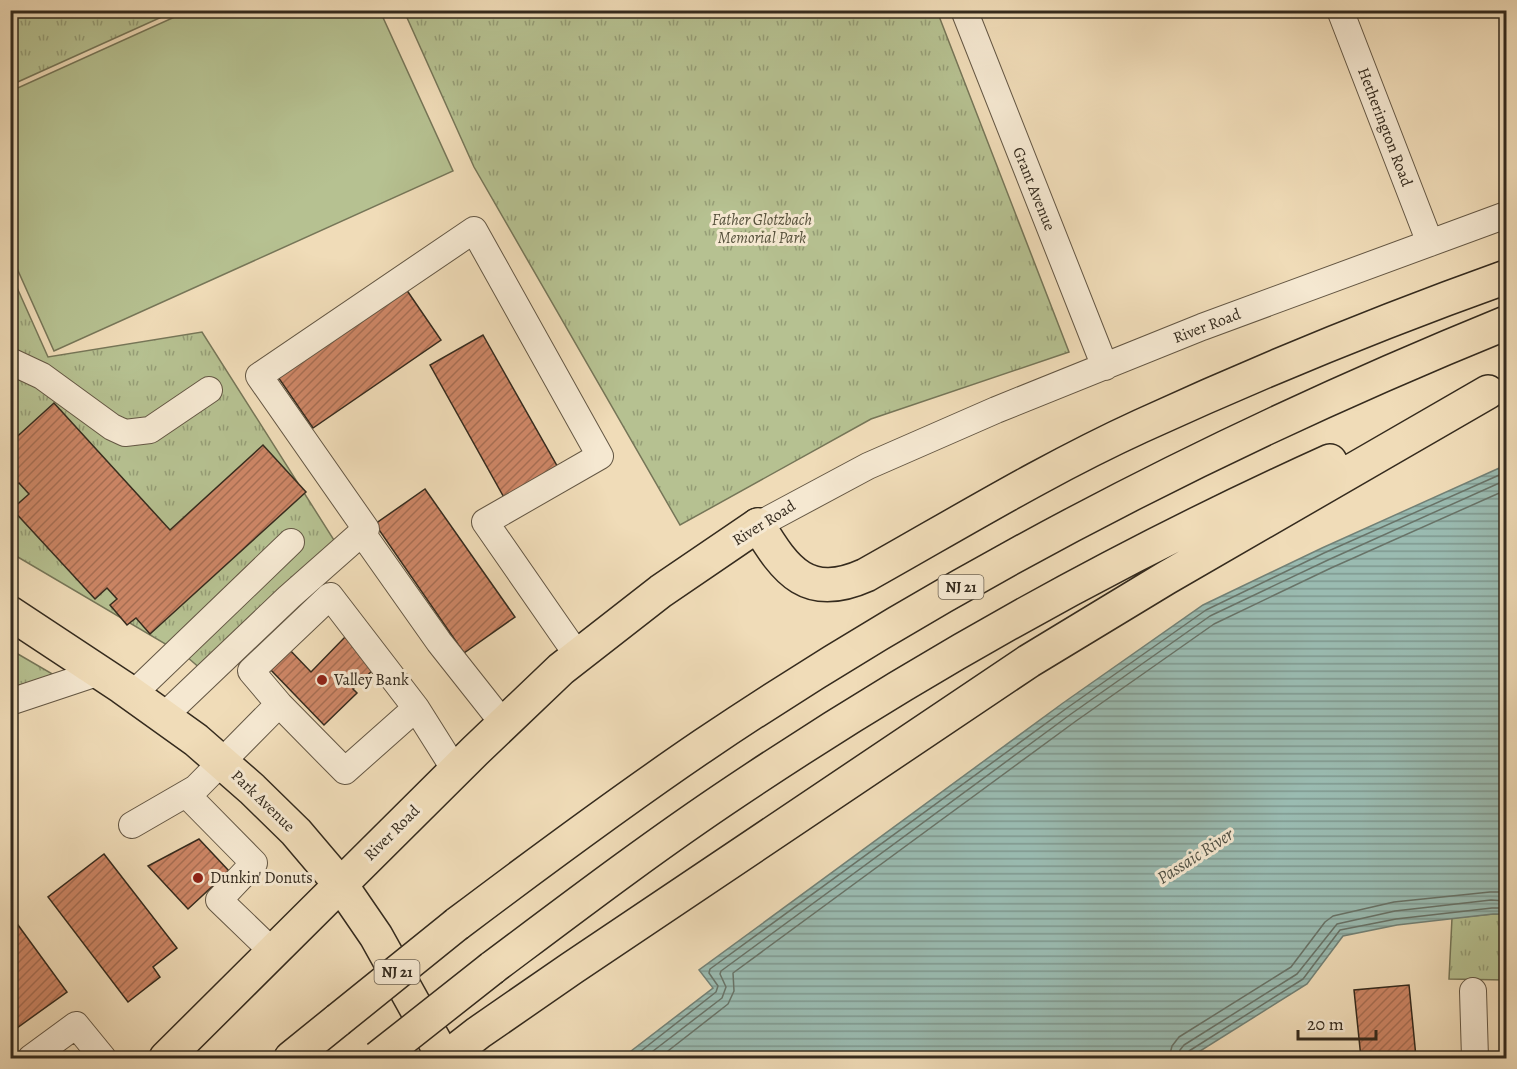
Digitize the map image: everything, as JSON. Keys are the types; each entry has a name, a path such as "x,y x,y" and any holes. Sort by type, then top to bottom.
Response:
{"main road":[{"path":"758,525 776,554 789,569 808,582 828,586 846,584 1140,426 1284,363 1506,277"},
{"name":"NJ 21","path":"291,1059 457,924 615,807 704,745 855,649 948,594 1090,516 1205,457 1377,378 1506,323"},
{"path":"378,1059 492,968 648,853 735,792 894,691 1102,573 1230,508 1399,430 1497,388"},
{"path":"445,1059 554,980 1029,661 1166,578 1497,388"},
{"name":"River Road","path":"166,1059 503,723 578,656 661,591 758,525"},
{"name":"Park Avenue","path":"10,613 164,716 222,763 296,832 341,885 376,936 445,1059"}],"street":[{"name":"Grant Avenue","path":"964,10 1105,367"},
{"name":"Hetherington Road","path":"1340,10 1430,243"},
{"name":"River Road","path":"758,525 811,495 896,453 996,410 1202,327 1506,215"},
{"path":"164,716 289,597 366,529 259,376 474,230 600,456 485,522 578,656"},
{"path":"10,361 42,376 112,427 125,433 150,430 209,390"},
{"path":"362,533 439,642 503,723"},
{"path":"133,694 291,542"},
{"path":"416,708 345,771 279,704 251,671 330,596 416,708 455,770"},
{"path":"10,702 100,672"},
{"path":"132,825 196,788 279,704"},
{"path":"186,794 254,862 219,900 273,952"},
{"path":"1473,991 1475,1059"},
{"path":"31,1059 76,1024 103,1059"}],"green space":[{"path":"11,10 175,10 175,11 11,85"},
{"path":"190,10 380,11 453,171 54,351 11,255 11,91"},
{"name":"Father Glotzbach Memorial Park","path":"404,11 937,11 1069,352 871,419 680,525 474,167"},
{"path":"10,272 48,357 202,332 346,559 210,677 186,656 11,553"},
{"path":"11,650 80,690 11,715"},
{"path":"1506,914 1506,980 1449,979 1452,918"}],"water":[{"name":"Passaic River","path":"1506,465 1506,914 1397,925 1343,936 1307,984 1189,1058 622,1058 713,988 699,970 1063,703 1203,605 1322,548"}],"building":[{"path":"406,289 441,340 313,428 278,377"},
{"path":"483,335 560,471 506,501 430,365"},
{"path":"54,403 170,530 263,445 306,492 150,634 136,618 127,625 110,605 117,599 107,588 95,599 12,509 29,494 19,483 10,490 10,443"},
{"path":"425,489 515,617 464,653 375,524"},
{"name":"Valley Bank","path":"345,637 375,668 353,689 357,693 324,725 267,666 287,647 311,672"},
{"path":"199,839 229,871 188,909 148,866"},
{"path":"104,854 177,948 153,967 160,977 128,1002 48,897"},
{"path":"18,925 67,992 10,1033 10,931"},
{"path":"1409,985 1416,1057 1361,1058 1354,990"}],"place":[{"name":"Valley Bank","path":"322,680"},
{"name":"Dunkin' Donuts","path":"198,878"}]}
